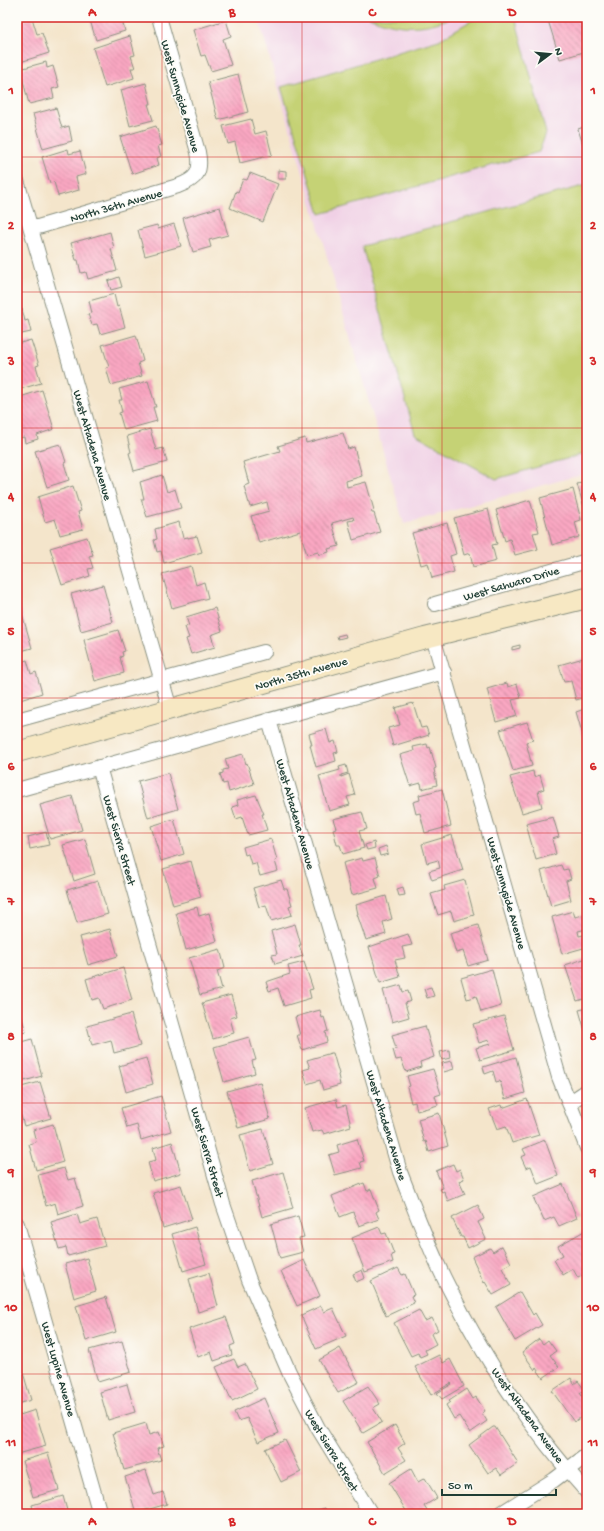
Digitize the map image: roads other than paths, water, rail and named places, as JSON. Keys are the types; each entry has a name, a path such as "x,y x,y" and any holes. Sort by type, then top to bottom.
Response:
{"main road":[{"name":"North 35th Avenue","path":"17,752 433,637 587,598"}],"street":[{"name":"West Sunnyside Avenue","path":"158,17 198,152 199,166 197,174"},
{"name":"North 36th Avenue","path":"31,229 178,186 193,180 197,174"},
{"name":"West Altadena Avenue","path":"17,181 170,709"},
{"name":"West Sahuaro Drive","path":"435,604 587,561"},
{"name":"West Sunnyside Avenue","path":"433,637 559,1077 587,1148"},
{"path":"17,720 264,652"},
{"path":"17,790 444,672"},
{"name":"West Altadena Avenue","path":"270,720 398,1164 426,1238 447,1286 496,1371 527,1418 587,1492"},
{"name":"West Sierra Street","path":"99,767 223,1204 249,1280 268,1328 292,1379 318,1428 371,1514"},
{"path":"569,1103 587,1091"},
{"name":"West Lupine Avenue","path":"17,1224 100,1514"},
{"path":"500,1514 554,1480 587,1455"}]}
